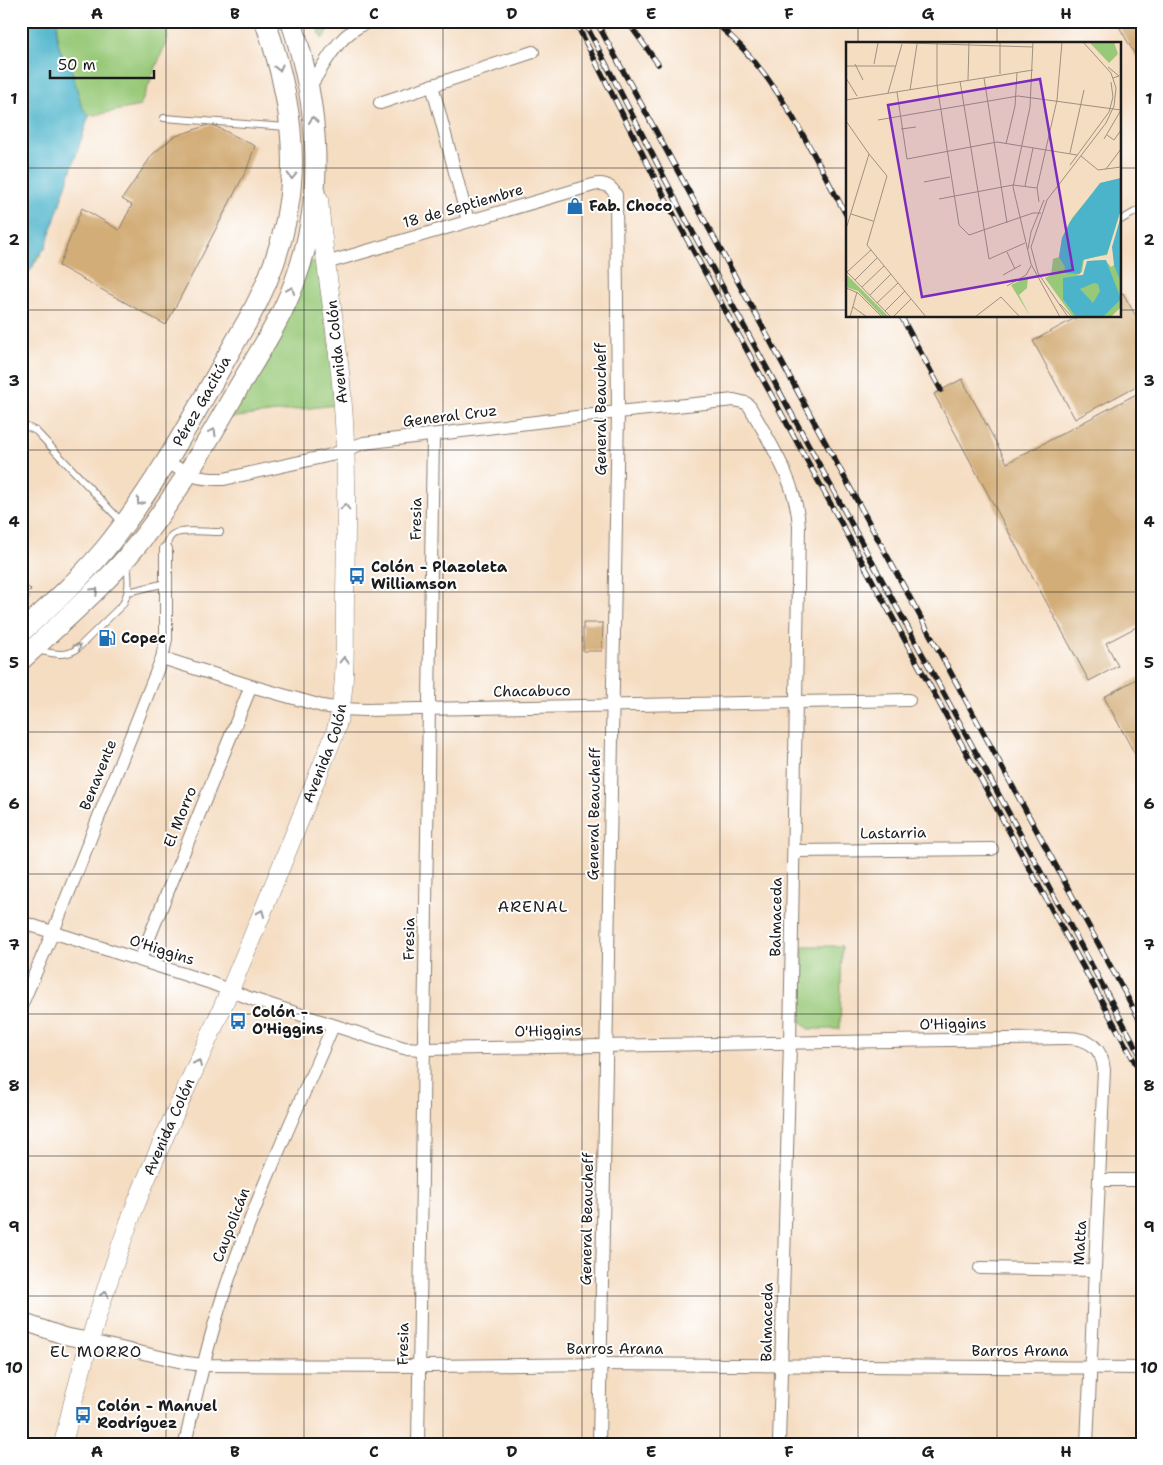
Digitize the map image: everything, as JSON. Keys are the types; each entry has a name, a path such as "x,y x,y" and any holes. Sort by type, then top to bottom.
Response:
{"main road":[{"path":"265,21 280,70 291,127"},
{"name":"Avenida Colón","path":"63,1444 90,1341 113,1268 135,1208 230,991 335,733 341,709 344,675 345,449 339,361 321,225 314,124 309,88 291,21"},
{"name":"Pérez Gacitúa","path":"21,632 86,570 123,531 258,302 274,265 290,206 293,163 291,127"},
{"name":"Pérez Gacitúa","path":"27,655 103,583 160,516 188,474 267,338 293,285 308,236 313,210 316,168"}],"street":[{"path":"309,88 326,58 346,36 370,21"},
{"path":"380,103 533,52"},
{"path":"302,60 315,62 326,58"},
{"path":"432,85 468,221"},
{"name":"18 de Septiembre","path":"326,263 593,185 609,186"},
{"name":"General Beaucheff","path":"599,1444 618,412 617,201 609,186"},
{"name":"General Cruz","path":"166,461 188,474 207,480 224,479 325,456 364,443 618,412 734,400 746,403"},
{"name":"Balmaceda","path":"746,403 784,469 799,517 790,1043 779,1444"},
{"name":"Fresia","path":"418,1444 433,435"},
{"name":"Benavente","path":"21,1006 53,932 162,658 166,639 166,549"},
{"name":"Chacabuco","path":"162,658 251,686 322,706 341,709 909,700"},
{"name":"El Morro","path":"140,960 251,686"},
{"name":"Lastarria","path":"794,851 992,849"},
{"name":"O'Higgins","path":"21,922 404,1048 1066,1038 1075,1038 1094,1046"},
{"name":"Caupolicán","path":"184,1444 223,1294 262,1188 333,1026"},
{"name":"Matta","path":"1086,1444 1104,1070 1101,1056 1094,1046"},
{"path":"1099,1180 1142,1180"},
{"path":"980,1268 1095,1270"},
{"path":"21,1321 64,1336 90,1341"},
{"name":"Barros Arana","path":"90,1341 203,1365 419,1366 601,1364 1142,1368"}],"lane":[{"path":"164,118 291,127"},
{"path":"1120,220 1142,208"},
{"path":"21,424 36,431 118,518 123,531"},
{"path":"166,549 171,536 179,532 220,532"},
{"path":"27,655 65,654 75,651 119,609 123,604 129,586 126,554"},
{"path":"128,592 166,583"}],"green space":[{"path":"21,21 168,21 167,40 140,106 88,115 41,254 21,283"},
{"path":"315,21 332,21 322,39"},
{"path":"310,261 317,263 330,346 335,405 228,418"},
{"path":"802,946 842,946 840,1029 808,1029 801,1021"}],"water":[{"path":"21,21 58,21 57,35 60,50 71,68 82,107 89,116 45,249 36,257 33,267 21,283"}],"building":[{"path":"1116,21 1142,21 1142,67"},
{"path":"211,124 255,146 247,169 166,325 59,266 82,208 119,230 132,205 122,199 153,154 173,137"},
{"path":"1123,293 1142,327 1142,383 1075,419 1033,341 1075,318 1120,318 1120,294"},
{"path":"962,379 1007,463 1142,391 1142,624 1106,643 1118,666 1089,681 934,394"},
{"path":"21,580 31,590 21,599"},
{"path":"583,623 603,623 602,651 583,651"},
{"path":"1142,676 1142,767 1104,697"}],"railway":[{"path":"575,21 666,200 725,310 1142,1075"},
{"path":"584,21 684,216 1142,1058"},
{"path":"596,21 1142,1024"},
{"path":"627,21 658,64"},
{"path":"713,21 735,41 773,86 805,137 846,214"},
{"path":"902,318 941,390"}],"place":[{"name":"Fab. Choco","path":"575,206"},
{"name":"Colón - Plazoleta Williamson","path":"357,576"},
{"name":"Copec","path":"107,638"},
{"name":"Colón - O'Higgins","path":"238,1021"},
{"name":"Colón - Manuel Rodríguez","path":"83,1415"}],"district":[{"name":"ARENAL","path":"533,906"},
{"name":"EL MORRO","path":"96,1351"}]}
